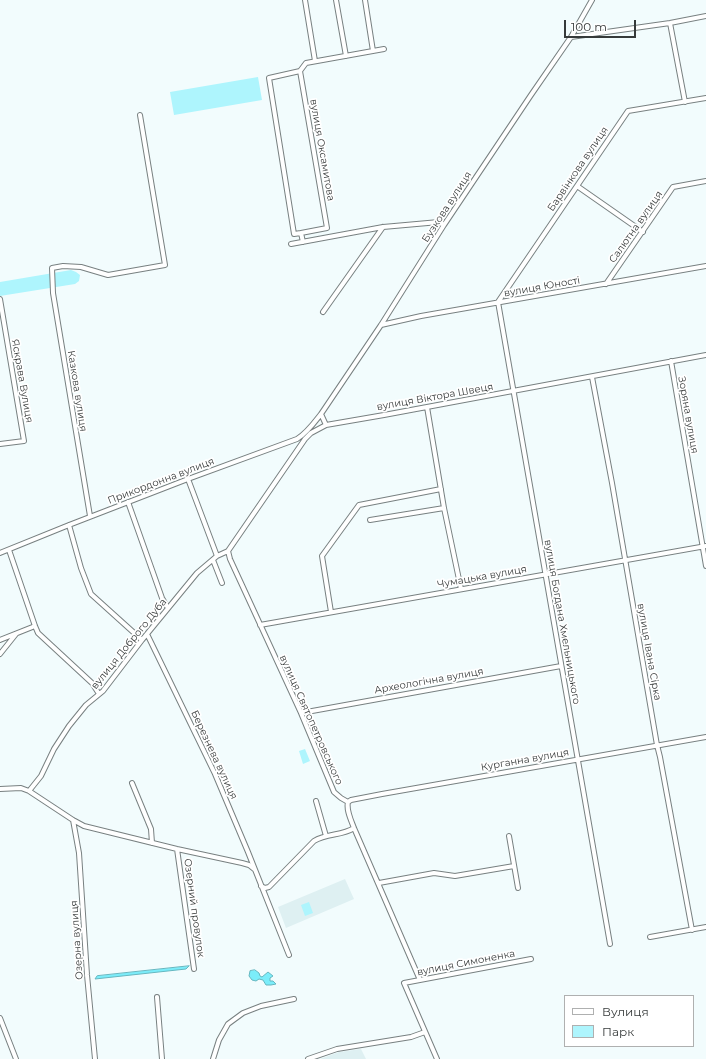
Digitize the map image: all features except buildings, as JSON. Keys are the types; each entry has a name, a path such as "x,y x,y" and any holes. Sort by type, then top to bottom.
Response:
{"street":[{"path":"305,0 315,61"},
{"path":"336,0 346,56"},
{"path":"364,0 373,51"},
{"name":"Бузкова вулиця","path":"321,414 381,325 444,225 571,37 592,0"},
{"path":"571,37 670,23 706,16"},
{"path":"670,23 684,102"},
{"path":"303,242 301,233 294,234 269,78 300,71 306,63 384,50"},
{"name":"вулиця Оксамитова","path":"300,71 327,228 301,233"},
{"name":"Барвінкова вулиця","path":"498,302 628,111 706,98"},
{"name":"Казкова вулиця","path":"90,516 53,293 52,268 63,266 81,267 108,275 165,265 140,115"},
{"name":"Салютна вулиця","path":"606,284 673,187 706,181"},
{"path":"577,186 643,232"},
{"path":"291,244 383,227 439,222 444,225"},
{"path":"323,312 383,227"},
{"name":"вулиця Юності","path":"381,325 498,302 706,266"},
{"name":"Яскрава Вулиця","path":"0,300 24,441 0,444"},
{"name":"вулиця Богдана Хмельницького","path":"498,302 610,944"},
{"name":"вулиця Віктора Швеця","path":"228,551 305,439 311,433 326,425 706,355"},
{"name":"Зоряна вулиця","path":"671,361 704,546 706,566"},
{"name":"вулиця Івана Сірка","path":"592,377 612,483 657,745 692,930"},
{"path":"427,407 444,508 461,589"},
{"path":"321,414 326,425"},
{"name":"Прикордонна вулиця","path":"0,553 68,524 297,439 310,429 321,414"},
{"path":"188,479 217,556"},
{"path":"331,612 322,556 359,505 441,489"},
{"path":"128,502 162,598 168,608"},
{"path":"370,520 444,508"},
{"path":"68,524 81,568 91,594 142,640"},
{"name":"Чумацька вулиця","path":"260,624 704,546"},
{"path":"9,550 38,633 92,683 99,694"},
{"name":"вулиця Доброго Дуба","path":"29,791 40,776 54,749 69,726 86,705 103,691 142,640 197,573 217,556 228,551"},
{"name":"вулиця Святопетровського","path":"228,551 230,559 301,713 334,792 348,802"},
{"path":"213,560 222,583"},
{"path":"0,640 35,626"},
{"path":"0,654 16,634"},
{"name":"Березнева вулиця","path":"147,634 215,774 289,955"},
{"name":"Археологічна вулиця","path":"301,713 561,666"},
{"name":"Курганна вулиця","path":"348,802 351,800 389,792 706,737"},
{"path":"132,783 152,829 152,844"},
{"path":"0,788 21,788 29,791 72,820 84,826 152,844 242,863 249,865 254,869"},
{"path":"316,801 326,836"},
{"path":"348,802 347,806 354,828 420,980"},
{"name":"Озерна вулиця","path":"72,820 79,853 87,975 95,1059"},
{"path":"261,886 265,888 269,887 314,841 320,837 346,832 354,828"},
{"path":"509,836 518,888"},
{"name":"Озерний провулок","path":"177,849 194,969"},
{"path":"378,883 434,874 455,876 514,866"},
{"path":"650,937 706,928"},
{"name":"вулиця Симоненка","path":"425,1032 404,983 531,959"},
{"path":"157,997 162,1059"},
{"path":"213,1059 219,1040 228,1024 243,1013 261,1006 294,999"},
{"path":"0,1018 16,1059"},
{"path":"308,1059 337,1049 411,1037 425,1032 437,1059"}],"shaded area":[{"path":"345,879 354,899 286,928 278,907"},
{"path":"189,966 186,969 95,979 97,976"},
{"path":"255,970 262,977 268,972 273,976 270,978 270,981 273,981 276,984 266,985 263,980 252,980 249,976 250,971"},
{"path":"361,1049 366,1059 320,1059 339,1052"}],"green space":[{"path":"258,77 262,100 174,115 170,92"},
{"path":"71,270 80,275 79,281 75,284 0,296 0,282"},
{"path":"305,749 310,761 303,764 299,751"},
{"path":"309,902 313,913 305,916 301,905"}]}
